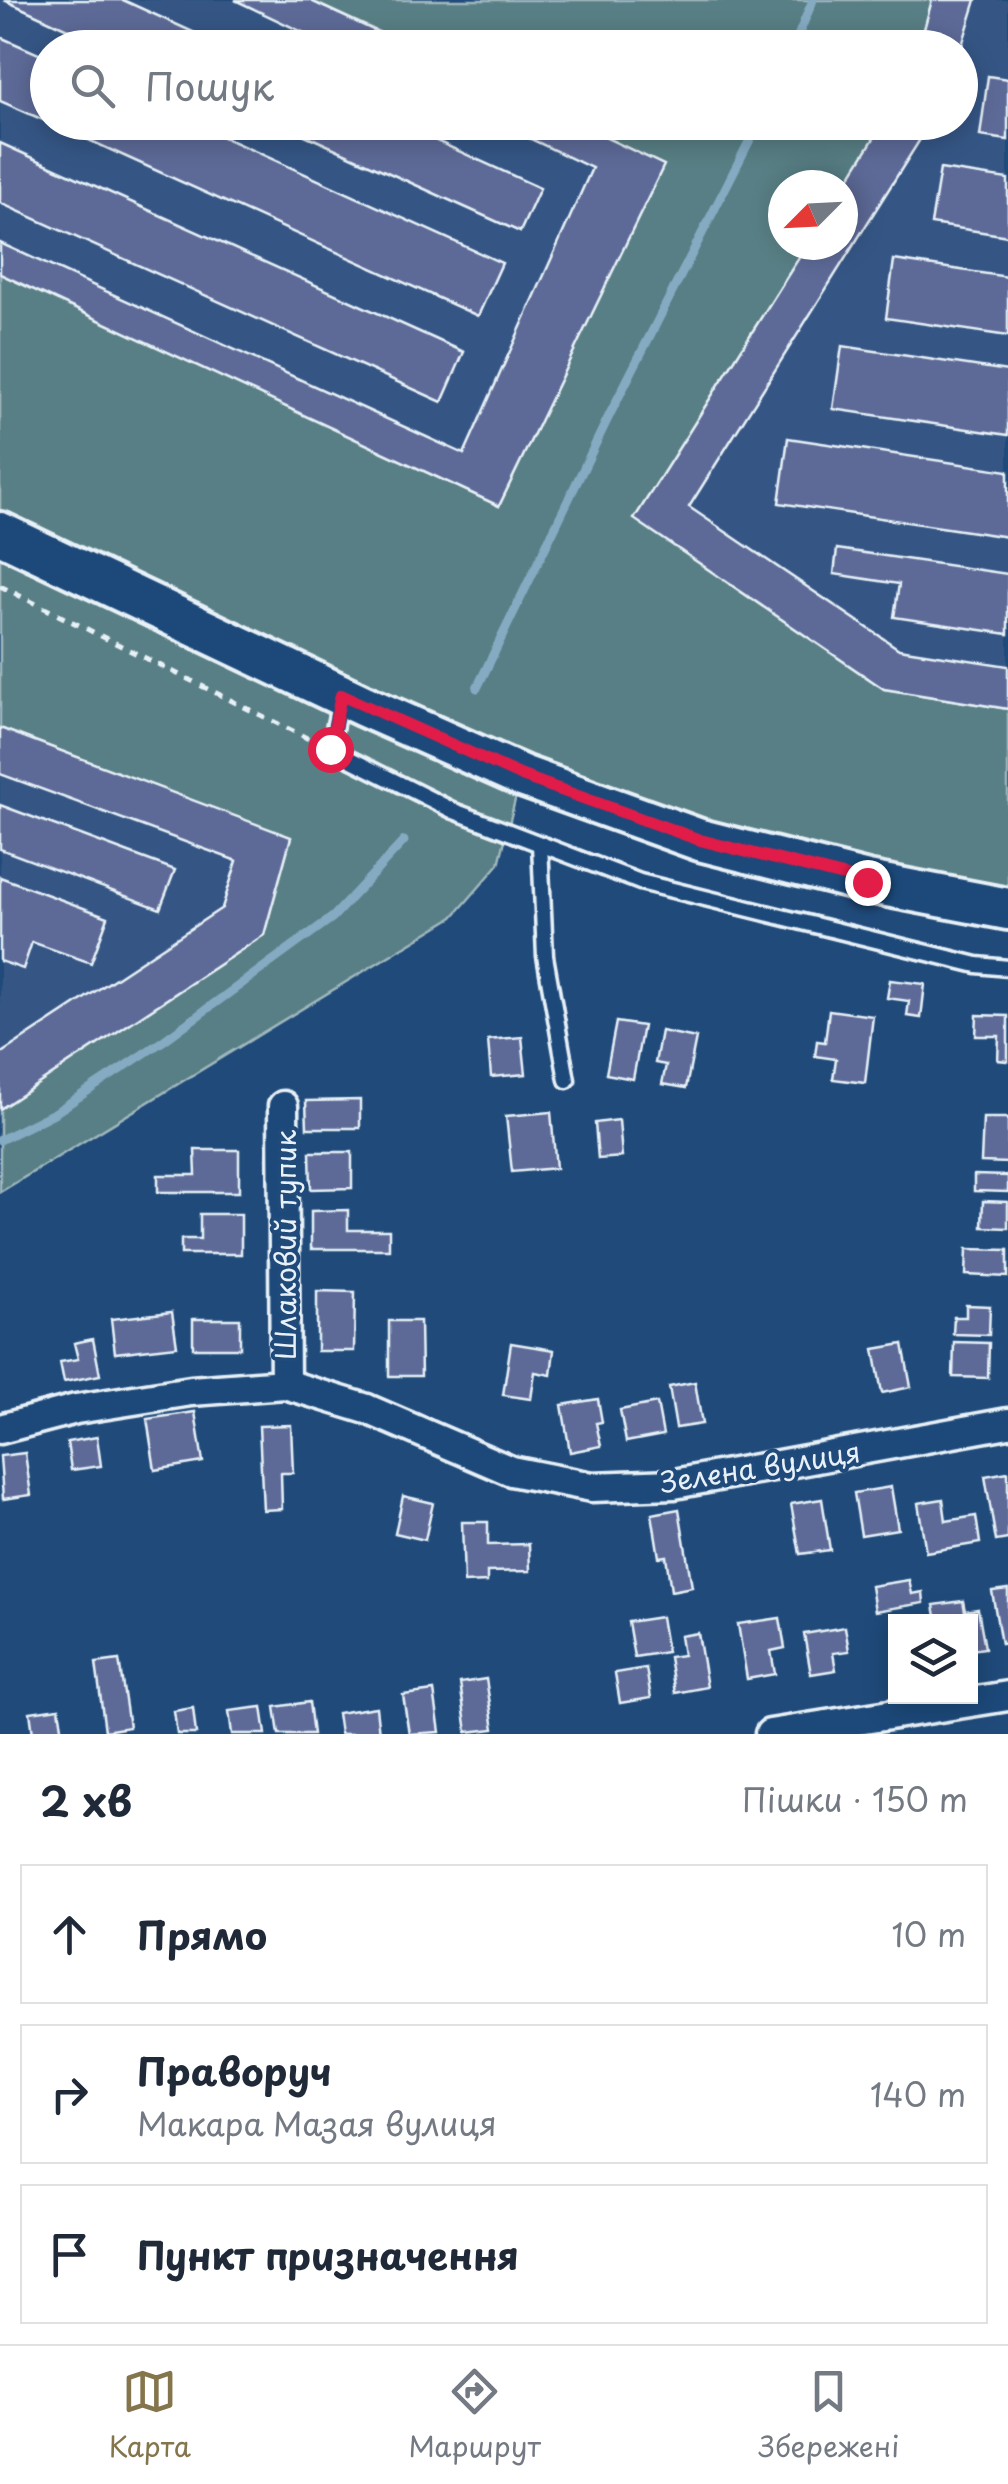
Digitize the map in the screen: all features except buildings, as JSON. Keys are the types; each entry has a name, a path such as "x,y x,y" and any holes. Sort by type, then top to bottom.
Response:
{"main road":[{"path":"5,540 522,776 700,840 867,882 1008,909"}],"street":[{"name":"Шлаковий тупик","path":"284,1106 285,1384"},
{"path":"0,1429 76,1409 190,1391 285,1384"},
{"name":"Зелена вулиця","path":"285,1384 366,1409 511,1471 592,1487 674,1484 1008,1423"},
{"path":"770,1734 1008,1696"}],"lane":[{"path":"341,695 330,749 454,811 640,882 976,964 1008,968"},
{"path":"540,844 546,956 567,1080"}],"path":[{"path":"0,586 330,749"}],"shaded area":[{"path":"0,0 309,0 375,30 30,30 30,140 610,140 664,165 499,506 0,274"},
{"path":"932,0 1008,0 1008,709 884,689 634,519 832,260 858,260 858,200 878,140 978,140 978,30 950,30"},
{"path":"0,728 291,837 264,935 0,1109"}],"green space":[{"path":"309,0 932,0 924,30 375,30"},
{"path":"609,140 873,140 854,170 768,170 768,260 798,260 635,519 884,689 1008,709 1008,898 869,871 526,767 0,521 0,274 499,506 663,165"},
{"path":"0,542 519,784 499,864 453,917 0,1192 0,1109 264,935 291,838 0,728"}],"waterway":[{"path":"800,30 813,0"},
{"path":"477,688 610,414 750,140"},
{"path":"0,1140 56,1112 163,1041 333,917 404,841"}],"route":[{"path":"330,749 341,695 522,776 700,840 867,882"}]}
